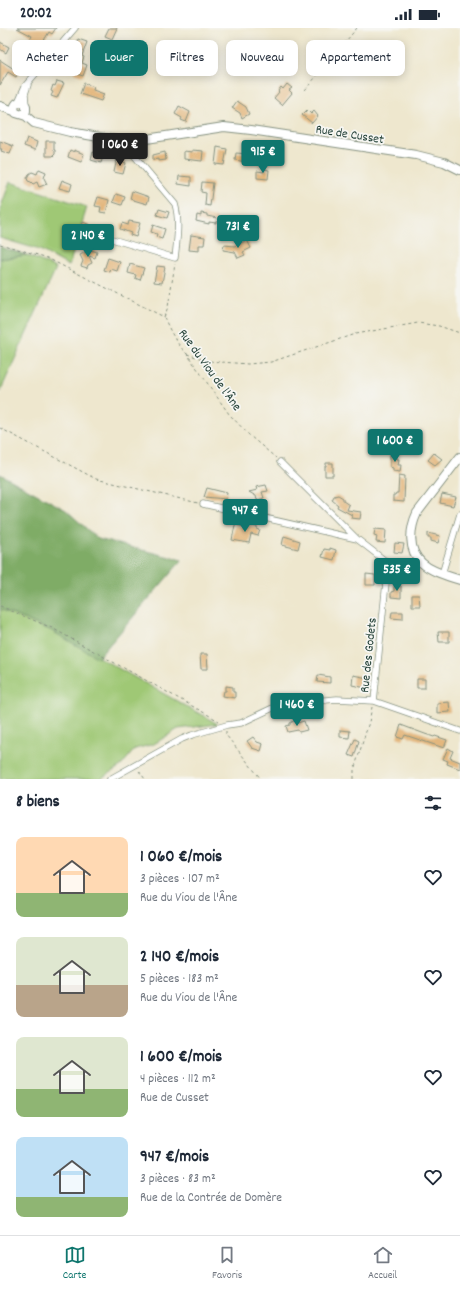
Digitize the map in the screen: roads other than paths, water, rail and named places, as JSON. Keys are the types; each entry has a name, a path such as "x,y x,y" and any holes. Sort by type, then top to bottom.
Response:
{"street":[{"path":"25,109 18,114 16,106 25,86 73,28"},
{"path":"25,109 25,94 30,81"},
{"path":"0,104 16,106 23,102 25,109"},
{"name":"Rue de Cusset","path":"25,109 26,116 34,123 95,137 122,141 140,140 224,127 416,155 444,162 460,170"},
{"path":"112,239 176,258 178,224 175,204 122,141"},
{"path":"460,457 424,503 413,522 411,533 412,546 422,563 442,574 460,580"},
{"path":"280,462 357,539 388,563 422,563"},
{"path":"203,504 357,539"},
{"path":"442,574 460,514"},
{"name":"Rue des Godets","path":"374,701 388,563"},
{"path":"110,779 182,739 227,725 241,723 277,706 291,703 337,699 374,701 460,731"}]}
